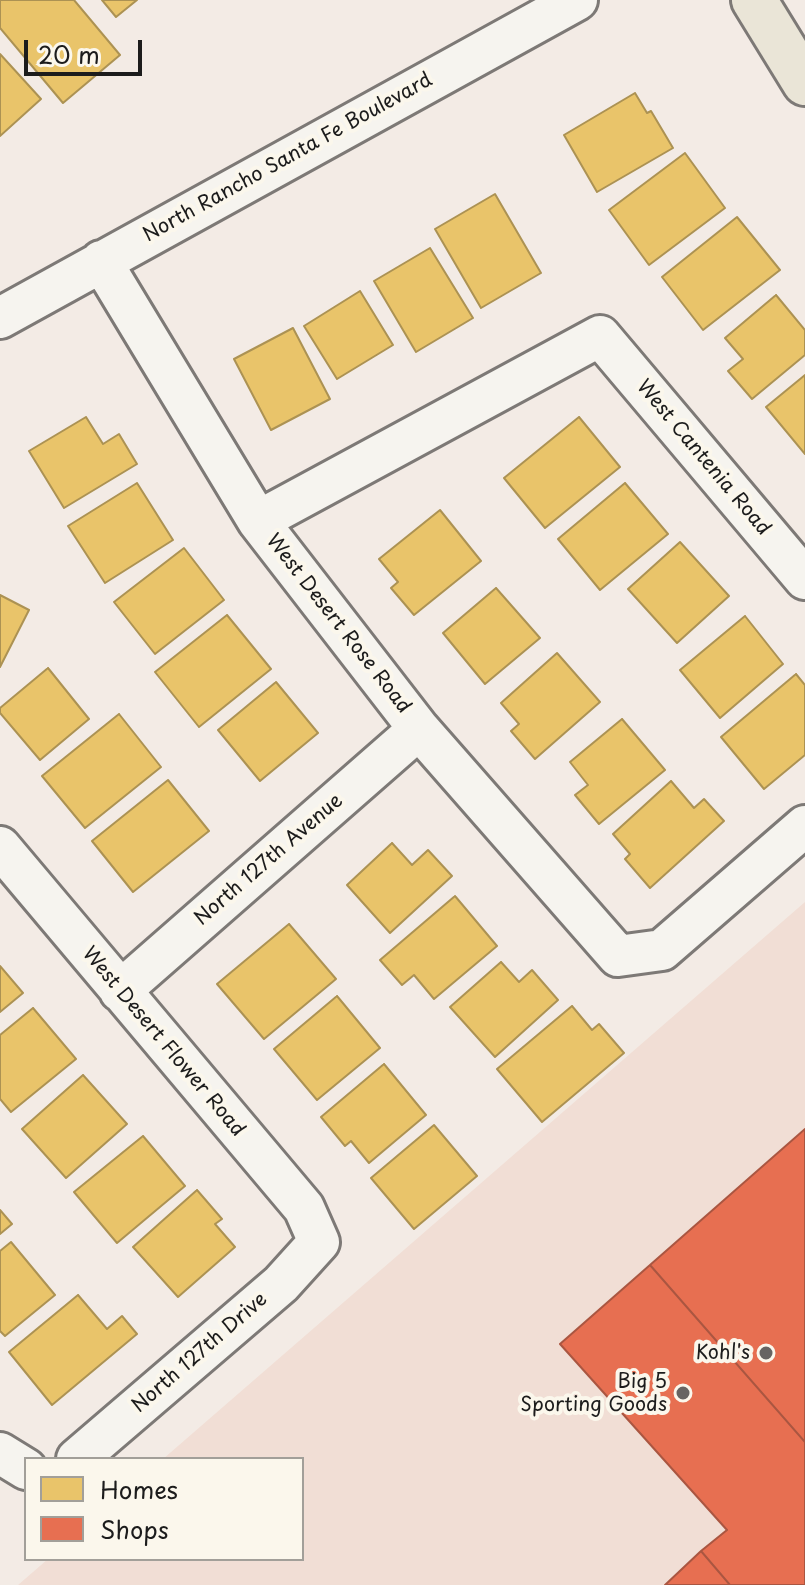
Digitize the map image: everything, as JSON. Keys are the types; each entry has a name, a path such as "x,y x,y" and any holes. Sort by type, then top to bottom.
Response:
{"main road":[{"path":"754,0 805,83"}],"street":[{"name":"North Rancho Santa Fe Boulevard","path":"0,318 577,0"},
{"name":"West Desert Rose Road","path":"101,261 258,521 419,729 618,956 662,950 805,826"},
{"name":"West Cantenia Road","path":"258,521 600,336 805,579"},
{"name":"North 127th Avenue","path":"120,991 419,729"},
{"name":"West Desert Flower Road","path":"0,847 304,1208 319,1242"},
{"name":"North 127th Drive","path":"79,1457 281,1284 319,1242"},
{"path":"0,1453 24,1468"}],"shaded area":[{"path":"805,902 805,1585 18,1585 46,1561 304,1561 304,1457 165,1457"}],"building: Homes":[{"path":"0,0 74,0 120,55 63,103 0,28"},
{"path":"102,0 137,0 116,17"},
{"path":"0,54 41,99 0,136"},
{"path":"635,93 647,113 651,111 673,148 597,192 564,135"},
{"path":"685,153 725,208 649,265 609,210"},
{"path":"495,194 541,273 481,308 435,229"},
{"path":"737,217 780,270 703,330 662,277"},
{"path":"430,248 473,318 416,352 374,281"},
{"path":"360,291 393,345 337,379 304,326"},
{"path":"776,295 805,330 805,355 752,399 728,371 743,359 725,338"},
{"path":"293,328 330,399 271,430 234,359"},
{"path":"805,375 805,454 766,407"},
{"path":"86,417 103,444 119,434 137,464 64,508 29,451"},
{"path":"579,417 620,467 545,528 504,478"},
{"path":"137,483 173,540 105,583 68,526"},
{"path":"625,483 668,534 600,590 558,539"},
{"path":"440,510 481,561 414,615 391,588 398,582 379,559"},
{"path":"680,542 729,596 677,643 628,589"},
{"path":"184,548 224,600 155,654 114,602"},
{"path":"496,588 540,638 485,684 443,633"},
{"path":"0,595 29,610 0,667"},
{"path":"227,615 271,669 199,727 155,672"},
{"path":"745,616 783,664 720,718 680,670"},
{"path":"557,653 600,702 535,759 511,731 519,724 501,703"},
{"path":"48,668 89,719 40,760 0,713 0,708"},
{"path":"796,674 805,685 805,755 764,789 721,737"},
{"path":"276,682 318,733 260,781 218,730"},
{"path":"119,714 161,767 85,828 42,776"},
{"path":"622,719 665,770 599,824 575,795 588,785 570,762"},
{"path":"168,780 209,831 133,892 92,841"},
{"path":"671,781 694,808 704,799 724,821 650,888 625,859 630,854 613,834"},
{"path":"392,843 412,865 428,850 452,876 390,933 347,885"},
{"path":"455,896 497,946 434,999 414,975 402,985 380,960"},
{"path":"289,924 336,979 264,1039 217,984"},
{"path":"501,962 519,982 532,970 558,1000 495,1057 450,1007"},
{"path":"0,966 23,993 0,1012"},
{"path":"337,996 380,1048 317,1100 274,1049"},
{"path":"572,1006 592,1030 599,1024 624,1053 542,1122 497,1069"},
{"path":"33,1008 76,1059 11,1112 0,1099 0,1035"},
{"path":"384,1064 426,1115 369,1163 351,1141 345,1146 321,1117"},
{"path":"83,1075 127,1124 66,1178 22,1129"},
{"path":"434,1125 477,1176 414,1229 371,1178"},
{"path":"143,1136 185,1186 117,1243 74,1192"},
{"path":"197,1190 222,1219 215,1224 235,1247 178,1297 133,1247"},
{"path":"0,1210 12,1224 0,1234"},
{"path":"11,1242 55,1295 5,1336 0,1331 0,1251"},
{"path":"78,1295 107,1329 122,1316 137,1334 52,1405 9,1352"}],"building: Shops":[{"name":"Kohl's","path":"805,1129 805,1442 650,1265"},
{"name":"Big 5 Sporting Goods","path":"650,1265 805,1442 805,1585 730,1585 701,1551 727,1530 560,1344"},
{"path":"701,1551 730,1585 665,1585"}],"place":[{"name":"Kohl's","path":"766,1353"},
{"name":"Big 5 Sporting Goods","path":"683,1393"}]}
